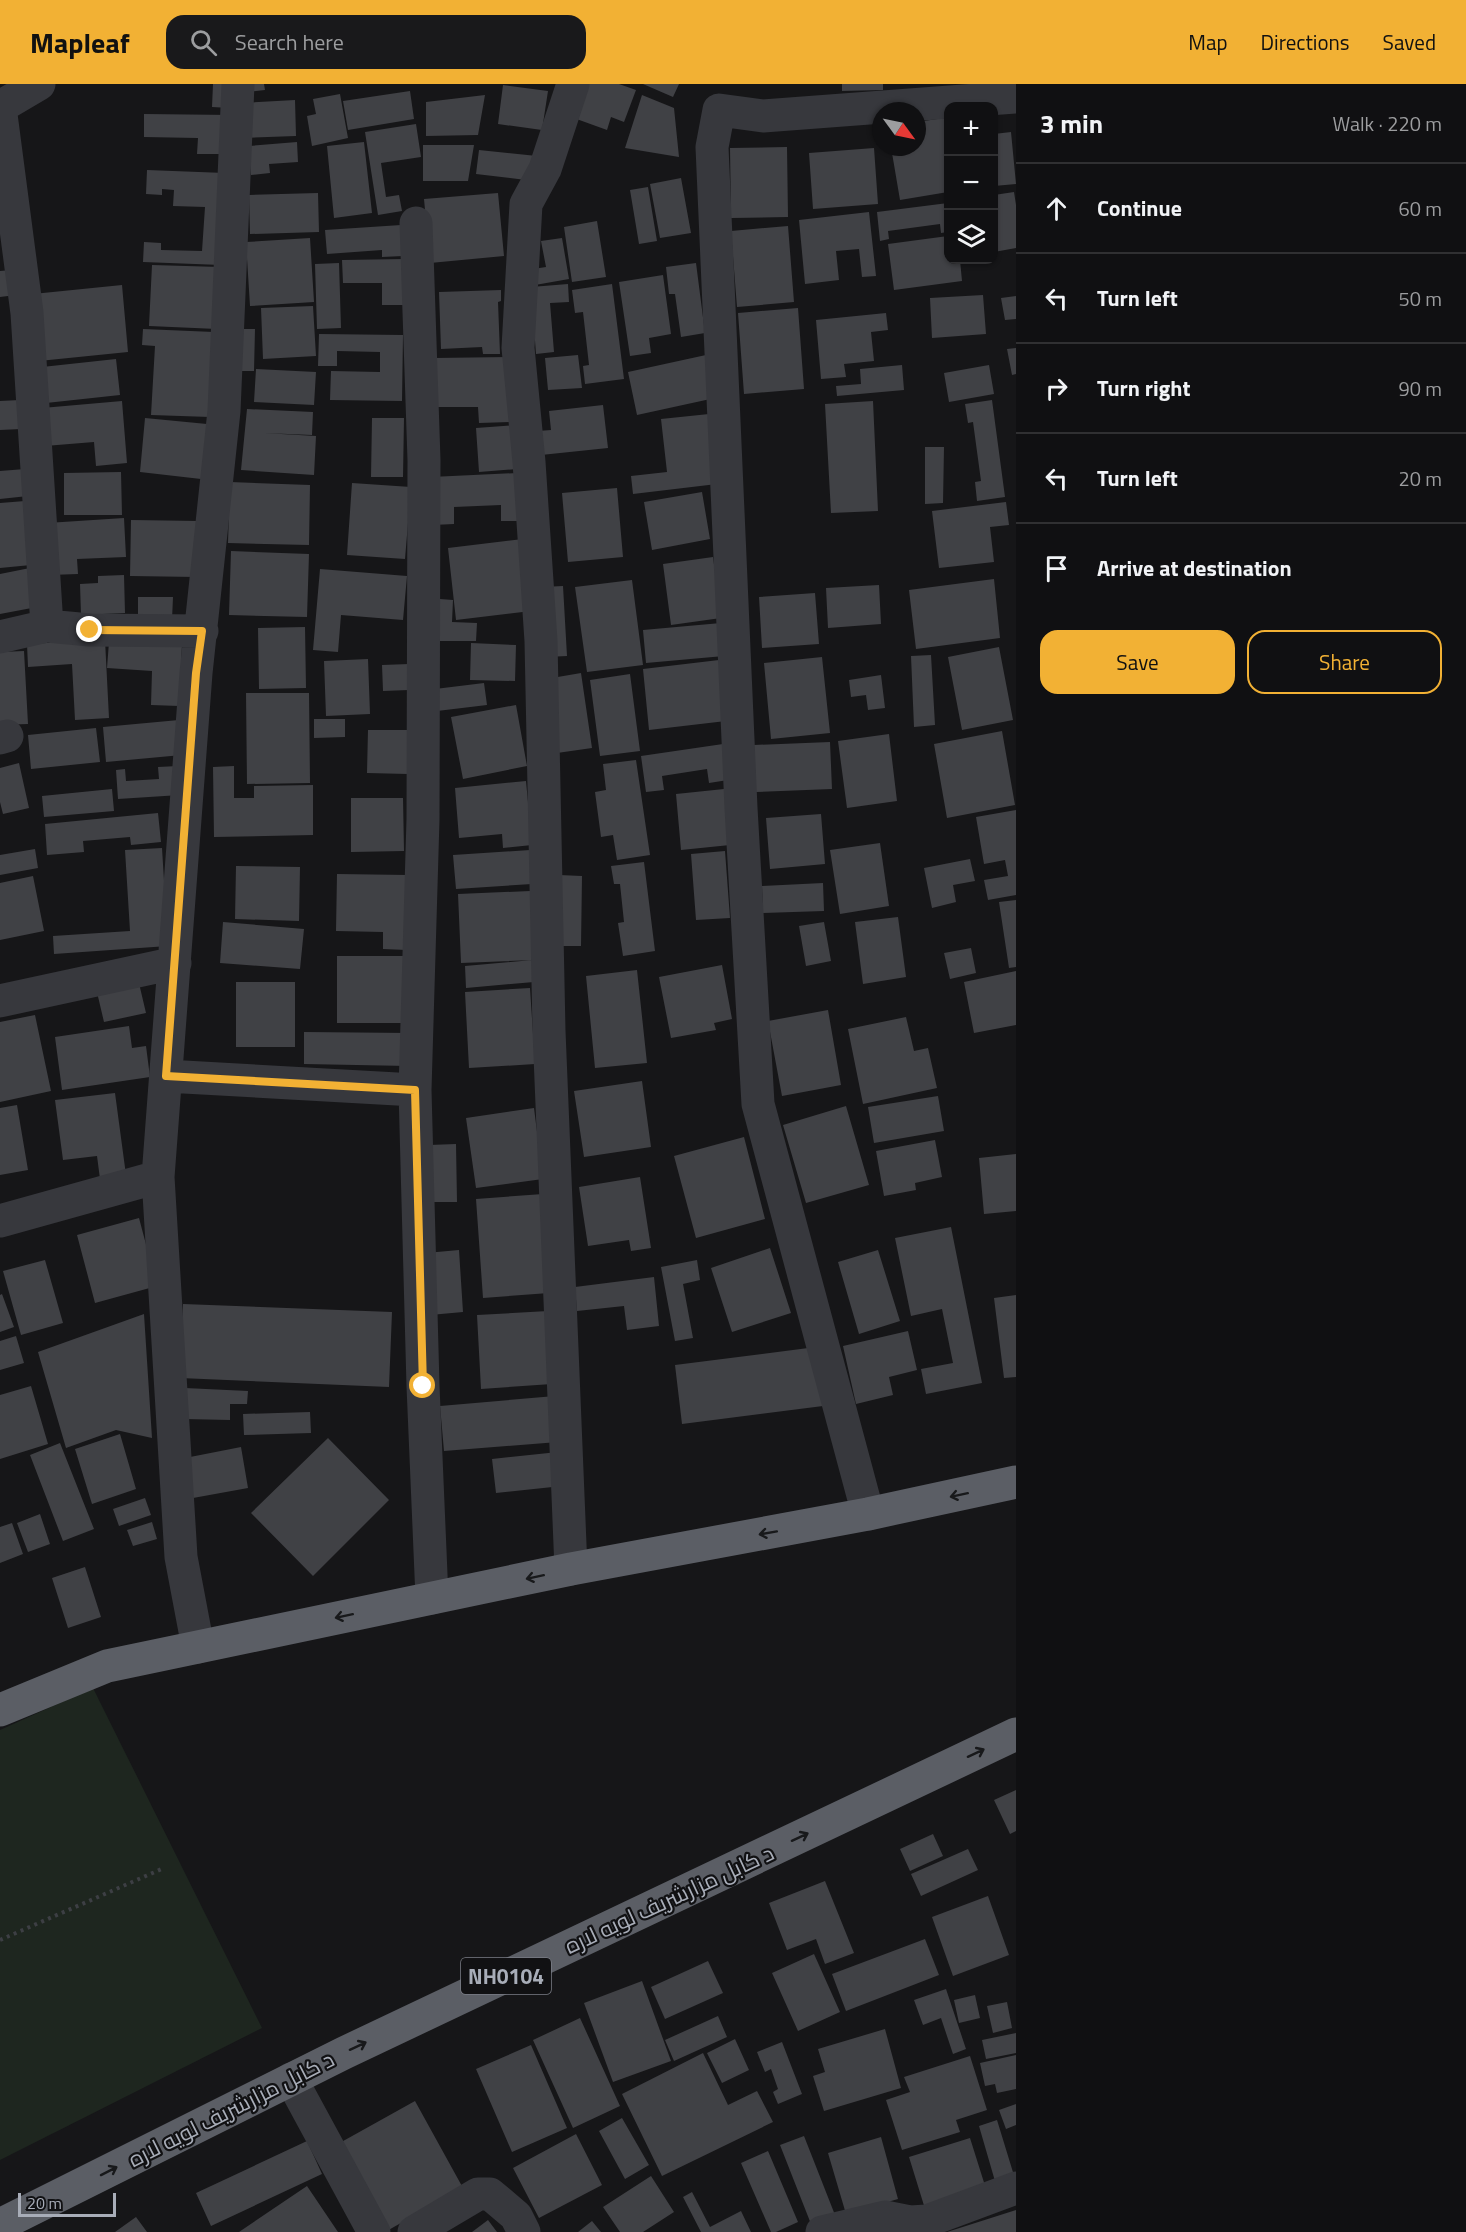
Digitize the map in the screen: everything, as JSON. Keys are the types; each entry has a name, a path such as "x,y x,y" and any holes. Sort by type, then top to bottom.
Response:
{"highway":[{"path":"0,1710 107,1666 571,1569 868,1514 1016,1482"},
{"name":"د کابل مزارشریف لویه لاره","path":"0,2225 291,2079 1016,1734"}],"street":[{"path":"39,84 0,106 27,313 46,626"},
{"path":"198,1647 181,1557 158,1177 176,963 196,673 224,411 238,84"},
{"path":"571,1569 549,1031 541,641 529,462 518,348 526,204 545,169 573,84"},
{"path":"868,1514 758,1104 741,808 712,147 719,110 763,116 1016,97"},
{"path":"416,223 424,472 423,819 415,1090 423,1386 432,1598"},
{"path":"0,637 46,626 90,630 202,631"},
{"path":"0,1000 176,963"},
{"path":"166,1076 415,1090"},
{"path":"0,1221 158,1177"},
{"path":"291,2079 374,2232"},
{"path":"822,2232 885,2217 910,2222 927,2221 1016,2188"},
{"path":"414,2232 478,2194 490,2194 516,2216 524,2232"}],"path":[{"path":"0,1940 164,1868"}],"shaded area":[{"path":"93,1688 262,2028 0,2160 0,1730"}],"building":[{"path":"213,84 231,84 230,108 212,107"},
{"path":"246,84 264,84 265,90 247,92"},
{"path":"584,84 619,84 636,90 624,122 611,117 607,130 571,117"},
{"path":"643,84 679,84 673,97"},
{"path":"842,84 883,84 883,90 842,91"},
{"path":"503,85 548,91 542,130 498,124"},
{"path":"410,91 414,119 348,130 343,101"},
{"path":"340,94 348,138 312,146 307,116 316,114 313,99"},
{"path":"485,95 478,135 426,136 426,102"},
{"path":"642,95 674,108 679,157 625,148"},
{"path":"295,100 296,136 243,138 242,103"},
{"path":"144,114 232,115 231,154 197,154 198,138 144,137"},
{"path":"944,118 944,193 900,200 893,156 926,156 926,121"},
{"path":"416,124 421,157 381,163 386,197 399,195 402,211 378,215 365,132"},
{"path":"1011,132 1016,184 998,186 998,134"},
{"path":"297,142 298,162 269,164 270,173 251,175 249,146"},
{"path":"364,142 372,213 334,218 327,146"},
{"path":"423,145 474,145 468,181 423,181"},
{"path":"787,147 788,217 731,218 730,148"},
{"path":"872,148 878,204 813,209 809,153"},
{"path":"479,150 537,156 534,181 476,174"},
{"path":"147,170 225,173 221,265 143,262 144,242 161,243 161,250 202,251 205,207 173,206 174,190 162,189 162,195 146,194"},
{"path":"681,178 691,233 660,238 650,184"},
{"path":"648,187 657,241 639,244 630,190"},
{"path":"1014,192 1016,248 998,251 998,210 998,194"},
{"path":"318,193 319,232 250,234 249,195"},
{"path":"498,193 504,256 430,263 424,199"},
{"path":"944,204 944,233 941,233 940,224 888,231 889,239 880,241 877,212"},
{"path":"869,212 876,276 862,277 859,249 836,251 839,280 805,284 799,220"},
{"path":"597,221 606,277 572,282 564,227"},
{"path":"401,225 403,256 382,257 382,250 327,254 325,230"},
{"path":"788,226 794,302 737,307 731,231"},
{"path":"944,237 944,264 960,264 962,281 894,290 888,244"},
{"path":"310,238 314,302 250,306 246,242"},
{"path":"562,238 569,279 535,285 533,269 546,267 541,241"},
{"path":"405,259 406,305 382,305 382,283 343,283 342,260"},
{"path":"339,263 341,328 317,329 315,264"},
{"path":"696,263 705,333 681,337 675,294 669,294 666,267"},
{"path":"152,265 220,267 217,329 149,326"},
{"path":"12,270 16,295 0,297 0,271"},
{"path":"663,275 671,334 649,338 651,353 630,356 619,282"},
{"path":"568,284 569,302 550,303 554,352 536,354 531,287"},
{"path":"612,284 624,379 585,384 583,366 589,365 583,312 575,313 572,290"},
{"path":"122,285 128,352 39,361 33,294"},
{"path":"501,290 501,301 498,302 500,354 483,354 482,347 441,349 439,292"},
{"path":"983,295 986,334 932,338 930,298"},
{"path":"1016,296 1016,319 1005,320 1001,298"},
{"path":"313,306 316,356 263,359 261,308"},
{"path":"798,308 804,389 744,394 738,313"},
{"path":"886,313 888,330 871,332 874,361 844,364 846,377 821,379 816,320"},
{"path":"143,329 214,332 210,417 151,415 155,346 142,345"},
{"path":"237,329 255,329 254,371 235,371"},
{"path":"319,334 403,335 402,401 330,400 331,371 380,372 380,352 337,351 337,366 318,366"},
{"path":"1016,348 1016,374 1012,375 1007,349"},
{"path":"578,355 582,388 548,390 545,358"},
{"path":"706,355 715,398 637,415 628,372"},
{"path":"509,357 514,422 479,423 478,407 434,407 434,358"},
{"path":"116,359 120,395 46,403 42,367"},
{"path":"902,365 904,390 837,396 836,386 861,384 860,369"},
{"path":"989,365 994,394 949,402 944,373"},
{"path":"256,369 316,372 314,405 254,402"},
{"path":"20,400 21,429 0,430 0,401"},
{"path":"992,400 1005,497 977,501 975,482 981,481 973,422 968,423 965,404"},
{"path":"122,401 127,463 96,466 94,442 45,446 42,408"},
{"path":"873,401 878,511 831,513 825,404"},
{"path":"603,405 608,448 541,455 538,431 551,430 549,411"},
{"path":"247,409 313,412 312,435 264,433 316,436 314,475 241,470"},
{"path":"709,414 717,484 633,494 631,476 667,472 661,419"},
{"path":"145,418 207,424 201,479 140,472"},
{"path":"372,418 404,418 403,477 371,477"},
{"path":"515,425 518,469 479,472 476,428"},
{"path":"925,447 944,447 943,503 925,504"},
{"path":"25,469 28,496 0,499 0,471"},
{"path":"121,472 122,515 64,515 64,473"},
{"path":"518,473 520,521 501,521 501,505 454,507 454,524 433,525 431,477"},
{"path":"230,482 310,485 309,545 228,543"},
{"path":"352,483 411,487 405,559 347,555"},
{"path":"617,488 623,557 568,562 562,493"},
{"path":"702,492 710,539 652,550 644,502"},
{"path":"25,501 31,565 0,568 0,503"},
{"path":"1006,502 1009,525 990,527 994,562 939,568 932,511"},
{"path":"124,518 126,557 77,559 78,574 50,575 47,523"},
{"path":"131,520 199,521 197,577 130,576"},
{"path":"523,539 531,611 456,620 448,548"},
{"path":"231,551 309,554 307,617 229,615"},
{"path":"713,557 721,618 671,625 663,564"},
{"path":"30,568 37,607 0,614 0,574"},
{"path":"320,569 407,576 403,620 341,615 338,652 313,650"},
{"path":"124,575 125,613 81,615 80,584 98,583 98,576"},
{"path":"994,579 1000,638 916,649 909,590"},
{"path":"632,580 643,665 587,672 575,587"},
{"path":"879,585 881,624 828,628 826,588"},
{"path":"563,586 567,656 547,657 543,587"},
{"path":"815,593 819,644 762,648 759,597"},
{"path":"138,597 173,597 172,620 138,619"},
{"path":"440,599 453,600 452,622 477,623 476,641 439,641"},
{"path":"721,623 724,656 646,663 643,630"},
{"path":"305,627 306,688 259,689 258,628"},
{"path":"105,640 109,718 75,720 72,664 28,667 27,644"},
{"path":"109,642 182,645 179,706 151,705 152,671 107,668"},
{"path":"471,643 516,645 515,681 470,680"},
{"path":"999,647 1013,720 962,730 948,657"},
{"path":"24,651 28,724 0,725 0,652"},
{"path":"931,655 935,725 914,727 911,656"},
{"path":"822,657 830,733 771,739 764,663"},
{"path":"368,659 370,714 326,716 324,661"},
{"path":"719,660 726,721 649,730 643,669"},
{"path":"409,664 409,690 383,691 382,665"},
{"path":"581,673 592,748 557,753 546,679"},
{"path":"630,674 640,751 600,756 590,680"},
{"path":"881,675 885,708 868,710 866,695 851,697 849,680"},
{"path":"484,683 487,705 437,711 435,689"},
{"path":"246,693 309,693 310,783 247,784"},
{"path":"516,705 527,766 463,779 451,717"},
{"path":"314,719 345,719 345,737 314,738"},
{"path":"179,720 182,755 106,762 103,727"},
{"path":"96,728 100,762 31,769 28,735"},
{"path":"368,730 409,730 408,774 367,773"},
{"path":"1002,731 1015,805 947,818 934,744"},
{"path":"889,734 897,801 847,808 838,741"},
{"path":"830,742 832,789 756,792 754,745"},
{"path":"723,744 728,780 709,783 707,769 662,776 664,790 646,792 641,756"},
{"path":"636,760 650,855 617,860 613,835 601,837 595,792 606,790 603,764"},
{"path":"19,763 29,808 3,814 0,802 0,768"},
{"path":"178,766 180,795 118,799 116,770 125,769 126,781 159,779 158,767"},
{"path":"234,766 234,798 254,798 254,786 313,785 313,835 214,837 213,767"},
{"path":"526,781 532,845 503,848 502,834 459,838 455,788"},
{"path":"112,789 114,811 44,817 42,796"},
{"path":"724,789 730,845 681,850 676,794"},
{"path":"351,798 403,798 404,851 351,852"},
{"path":"1016,810 1016,895 988,900 984,880 1008,876 1005,860 984,864 976,817"},
{"path":"158,813 161,842 131,845 130,837 83,841 84,852 47,855 45,824"},
{"path":"821,814 825,864 770,869 766,818"},
{"path":"880,843 889,906 840,914 830,850"},
{"path":"162,848 168,946 54,954 53,936 130,931 125,850"},
{"path":"35,849 38,868 0,875 0,855"},
{"path":"530,850 532,884 456,889 453,855"},
{"path":"725,851 730,918 696,920 691,854"},
{"path":"970,859 975,881 953,885 956,902 932,908 924,868"},
{"path":"644,862 655,951 623,956 618,923 624,922 620,884 614,884 611,866"},
{"path":"236,866 300,867 299,921 235,919"},
{"path":"337,874 408,875 407,950 383,949 383,932 336,931"},
{"path":"559,875 582,876 581,946 559,946"},
{"path":"33,876 44,931 0,940 0,883"},
{"path":"823,883 824,911 763,913 762,886"},
{"path":"530,891 533,960 461,963 458,894"},
{"path":"1016,900 1016,967 1009,968 999,902"},
{"path":"898,917 906,977 863,984 855,922"},
{"path":"223,922 304,929 300,969 220,963"},
{"path":"824,922 831,961 806,966 799,926"},
{"path":"971,948 976,973 950,979 944,953"},
{"path":"337,956 406,956 406,1023 337,1023"},
{"path":"532,960 534,982 466,988 465,966"},
{"path":"722,965 732,1019 714,1023 716,1030 671,1038 659,977"},
{"path":"637,970 647,1063 595,1068 586,976"},
{"path":"1016,971 1016,1025 974,1033 964,982"},
{"path":"138,979 146,1013 104,1022 96,988"},
{"path":"236,982 295,982 295,1047 236,1047"},
{"path":"530,988 535,1064 469,1068 465,992"},
{"path":"828,1010 841,1085 782,1096 768,1021"},
{"path":"35,1015 51,1091 0,1102 0,1022"},
{"path":"906,1017 914,1051 928,1048 937,1088 863,1104 848,1029"},
{"path":"129,1026 132,1048 146,1046 150,1077 62,1090 55,1037"},
{"path":"304,1032 410,1033 409,1066 304,1064"},
{"path":"642,1081 651,1147 584,1157 574,1091"},
{"path":"115,1093 126,1175 100,1179 97,1156 63,1160 55,1100"},
{"path":"938,1096 944,1131 874,1143 868,1107"},
{"path":"17,1105 28,1170 0,1175 0,1108"},
{"path":"846,1106 869,1185 806,1203 783,1125"},
{"path":"534,1108 543,1179 476,1188 466,1118"},
{"path":"744,1137 765,1219 696,1238 674,1156"},
{"path":"935,1140 942,1177 915,1183 916,1190 884,1196 876,1151"},
{"path":"456,1144 457,1202 429,1202 429,1145"},
{"path":"1016,1154 1016,1211 984,1214 979,1158"},
{"path":"640,1177 651,1248 631,1251 629,1240 588,1246 579,1187"},
{"path":"543,1194 549,1293 483,1298 476,1199"},
{"path":"139,1218 157,1286 95,1303 77,1235"},
{"path":"951,1227 982,1383 926,1394 921,1369 953,1363 942,1309 911,1316 895,1238"},
{"path":"770,1248 791,1313 732,1332 711,1268"},
{"path":"459,1250 463,1312 430,1315 426,1253"},
{"path":"878,1250 900,1321 859,1334 838,1262"},
{"path":"45,1260 63,1323 21,1335 3,1271"},
{"path":"697,1260 700,1280 683,1284 693,1338 675,1341 661,1267"},
{"path":"654,1277 659,1326 627,1330 624,1306 577,1311 575,1287"},
{"path":"2,1294 14,1327 0,1332 0,1295"},
{"path":"1016,1295 1016,1377 1004,1378 994,1298"},
{"path":"183,1304 392,1312 389,1387 180,1378"},
{"path":"548,1311 552,1384 481,1389 477,1315"},
{"path":"144,1314 152,1438 116,1430 66,1448 38,1352"},
{"path":"908,1331 917,1370 889,1377 893,1395 856,1404 843,1346"},
{"path":"16,1336 24,1363 0,1370 0,1341"},
{"path":"816,1347 823,1406 682,1424 675,1365"},
{"path":"31,1386 48,1444 0,1459 0,1395"},
{"path":"185,1388 248,1391 247,1404 230,1404 230,1420 184,1419"},
{"path":"555,1396 558,1442 444,1451 440,1406"},
{"path":"310,1412 311,1433 244,1435 243,1414"},
{"path":"120,1434 136,1489 92,1504 75,1449"},
{"path":"328,1438 389,1500 313,1576 251,1513"},
{"path":"60,1443 94,1529 63,1541 30,1455"},
{"path":"241,1447 248,1488 193,1498 185,1458"},
{"path":"558,1452 562,1486 496,1493 492,1459"},
{"path":"145,1498 151,1515 119,1526 113,1509"},
{"path":"40,1514 50,1544 28,1552 17,1523"},
{"path":"152,1522 157,1539 133,1546 127,1530"},
{"path":"12,1523 23,1554 0,1563 0,1527"},
{"path":"85,1567 101,1617 68,1628 52,1578"},
{"path":"1016,1790 1016,1831 1010,1834 994,1800"},
{"path":"933,1834 943,1856 910,1871 900,1849"},
{"path":"968,1849 978,1870 921,1896 911,1874"},
{"path":"825,1881 854,1953 825,1964 816,1939 787,1950 769,1903"},
{"path":"988,1896 1009,1955 953,1976 932,1917"},
{"path":"925,1939 939,1975 846,2011 832,1974"},
{"path":"814,1954 840,2012 798,2031 772,1973"},
{"path":"708,1961 723,1993 665,2019 651,1987"},
{"path":"642,1981 671,2061 613,2082 584,2003"},
{"path":"946,1989 966,2049 953,2054 941,2018 923,2025 914,2000"},
{"path":"975,1995 980,2018 959,2023 954,2000"},
{"path":"1007,2002 1012,2028 993,2033 987,2006"},
{"path":"718,2016 727,2037 674,2061 665,2040"},
{"path":"580,2018 620,2106 573,2128 533,2040"},
{"path":"885,2029 901,2088 824,2111 813,2076 825,2072 818,2049"},
{"path":"1016,2033 1016,2053 986,2059 982,2040"},
{"path":"735,2039 749,2070 722,2083 707,2053"},
{"path":"782,2042 802,2094 778,2104 773,2092 778,2089 771,2069 765,2072 757,2052"},
{"path":"531,2045 567,2128 512,2152 476,2069"},
{"path":"703,2053 728,2105 757,2091 773,2122 662,2176 622,2094"},
{"path":"1016,2055 1016,2089 997,2093 995,2084 985,2086 980,2063"},
{"path":"970,2056 987,2110 956,2120 960,2132 902,2150 886,2100 910,2092 904,2077"},
{"path":"415,2101 463,2188 385,2232 336,2145"},
{"path":"1016,2104 1016,2125 1006,2129 999,2110"},
{"path":"622,2118 649,2165 625,2179 599,2131"},
{"path":"997,2120 1016,2182 997,2188 979,2126"},
{"path":"576,2134 602,2185 539,2218 513,2168"},
{"path":"804,2136 835,2215 811,2224 780,2145"},
{"path":"881,2137 898,2199 846,2214 828,2153"},
{"path":"970,2138 987,2192 926,2212 909,2157"},
{"path":"307,2141 322,2174 211,2226 196,2193"},
{"path":"768,2151 798,2222 776,2232 771,2232 741,2163"},
{"path":"651,2176 674,2212 643,2232 620,2232 603,2207"},
{"path":"307,2186 338,2232 239,2232"},
{"path":"692,2192 710,2227 741,2211 751,2232 701,2232 683,2197"},
{"path":"1016,2210 1016,2232 947,2232"},
{"path":"136,2217 147,2232 115,2232"},
{"path":"488,2220 497,2232 472,2232"},
{"path":"592,2221 601,2232 578,2232"}],"route":[{"path":"90,630 202,631 196,673 166,1076 415,1090 423,1386"}]}
